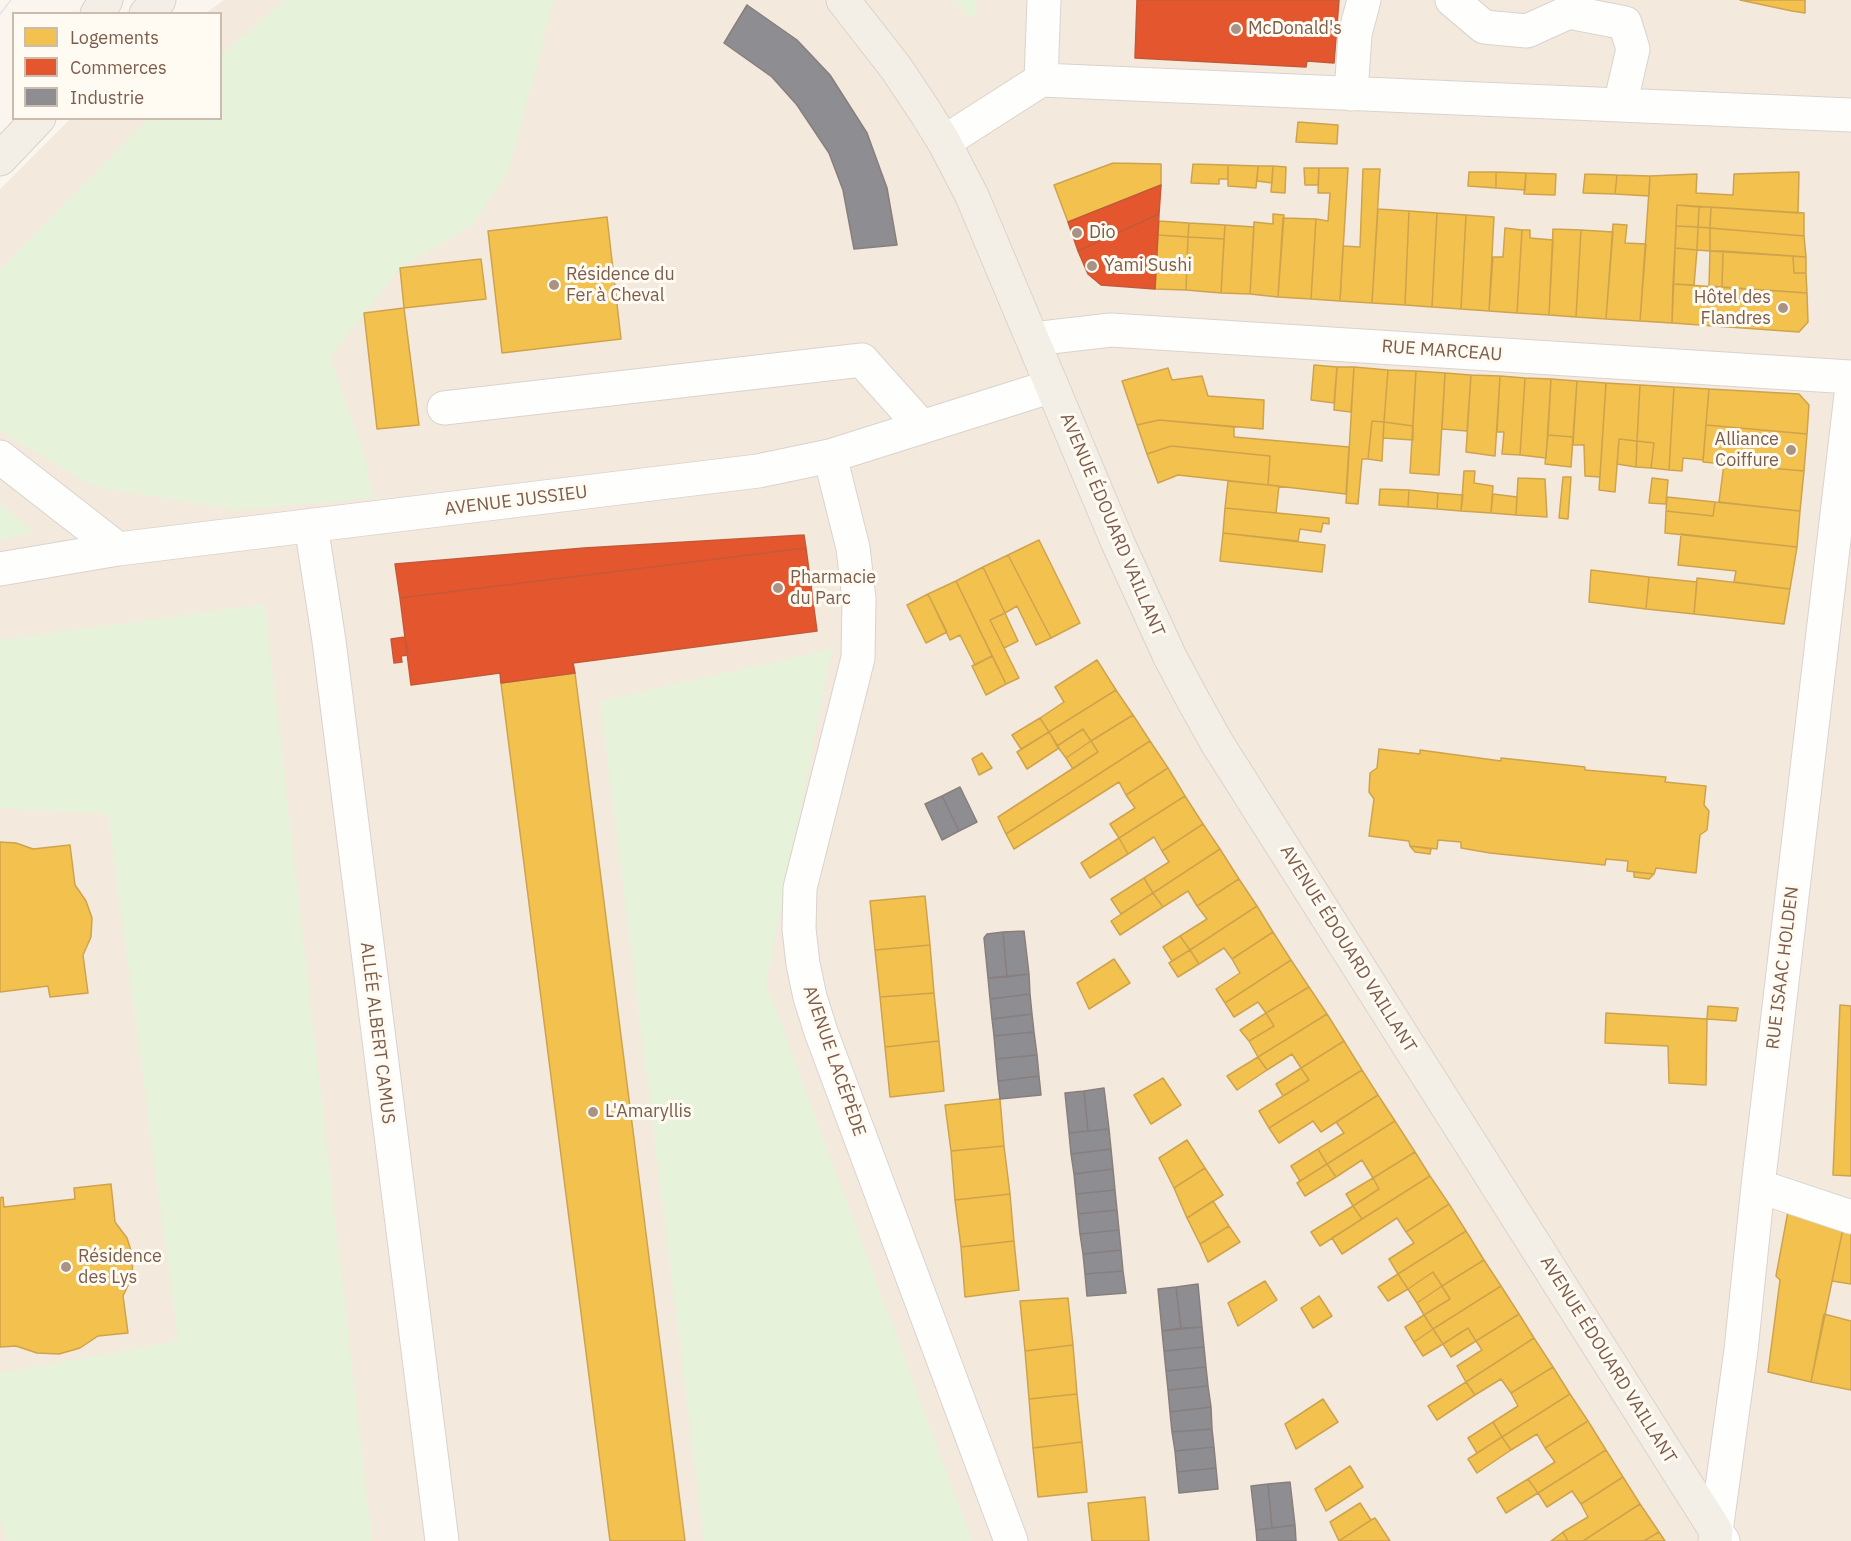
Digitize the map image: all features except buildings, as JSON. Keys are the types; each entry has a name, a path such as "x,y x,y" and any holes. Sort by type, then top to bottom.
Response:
{"main road":[{"path":"148,12 159,0"},
{"name":"AVENUE ÉDOUARD VAILLANT","path":"843,0 896,68 944,142 994,246 1170,657 1217,743 1718,1538"},
{"path":"5,153 28,120"},
{"path":"5,153 37,120"}],"street":[{"path":"1041,80 1044,0"},
{"path":"1351,94 1355,34 1364,0"},
{"path":"1452,0 1484,27 1527,31 1569,12 1625,23 1633,49 1620,105"},
{"path":"944,142 1041,80 1851,115"},
{"name":"RUE MARCEAU","path":"1033,339 1111,330 1851,377"},
{"path":"444,408 862,360 921,426"},
{"name":"AVENUE JUSSIEU","path":"0,569 118,549 710,478 790,466 830,456 1052,386"},
{"name":"RUE ISAAC HOLDEN","path":"1718,1538 1851,395"},
{"name":"AVENUE LACÉPÈDE","path":"830,456 852,548 859,599 858,658 800,888 799,929 802,964 820,1032 1011,1541"},
{"path":"0,457 118,549"},
{"name":"ALLÉE ALBERT CAMUS","path":"311,525 329,641 442,1541"},
{"path":"1758,1186 1851,1217"}],"shaded area":[{"path":"224,0 1851,0 1851,1541 0,1541 0,189 69,120 222,120 222,12 207,12"}],"green space":[{"path":"285,0 554,0 509,171 471,226 400,268 330,358 364,453 373,498 238,510 94,487 0,431 0,269 147,120 222,120 222,55"},
{"path":"953,0 977,0 975,20"},
{"path":"0,503 33,531 0,541"},
{"path":"265,604 372,1541 7,1541 0,1517 0,1373 178,1341 108,814 0,808 0,640"},
{"path":"832,649 766,983 972,1541 704,1541 600,701"}],"tram line":[{"path":"0,14 11,0"}],"place":[{"name":"McDonald's","path":"1236,29"},
{"name":"Dio","path":"1077,233"},
{"name":"Yami Sushi","path":"1092,266"},
{"name":"Résidence du Fer à Cheval","path":"554,285"},
{"name":"Hôtel des Flandres","path":"1783,308"},
{"name":"Alliance Coiffure","path":"1791,450"},
{"name":"Pharmacie du Parc","path":"778,588"},
{"name":"L'Amaryllis","path":"593,1112"},
{"name":"Résidence des Lys","path":"66,1267"}]}
